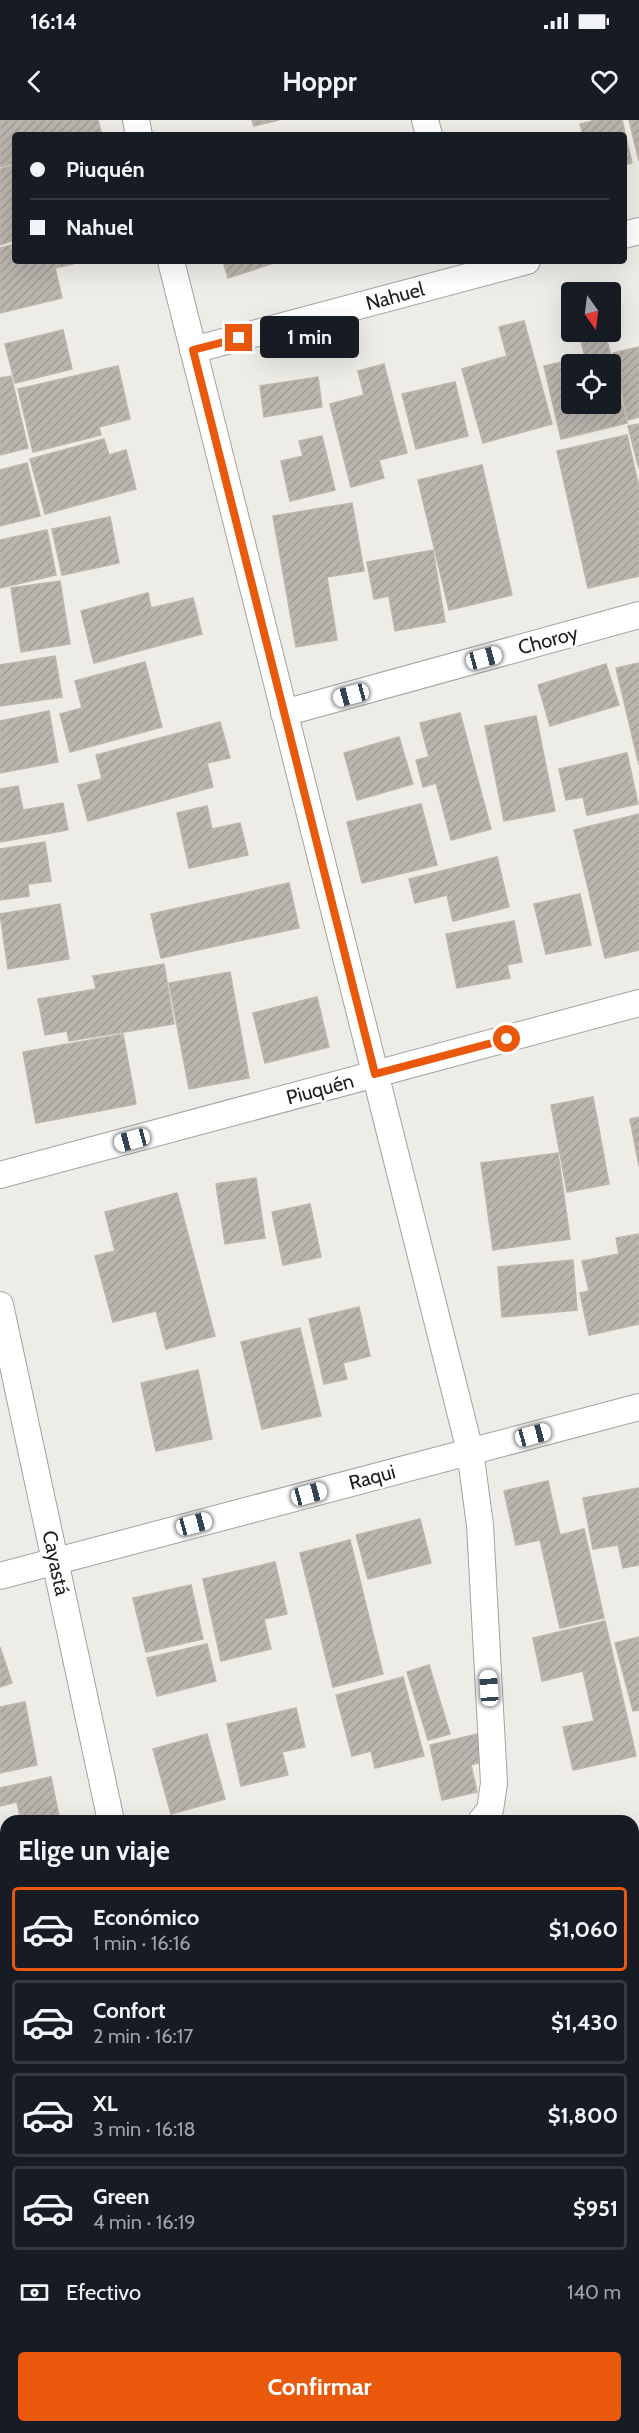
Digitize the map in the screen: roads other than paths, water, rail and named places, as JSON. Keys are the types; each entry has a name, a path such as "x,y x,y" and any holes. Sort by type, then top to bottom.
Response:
{"lane":[{"path":"172,264 470,1451 480,1525 494,1783 490,1810 486,1815"},
{"name":"Nahuel","path":"193,350 463,269 503,264"},
{"name":"Choroy","path":"285,713 639,615"},
{"name":"Piuquén","path":"0,1175 639,1003"},
{"name":"Cayastá","path":"0,1305 110,1815"},
{"name":"Raqui","path":"0,1576 639,1407"}]}
